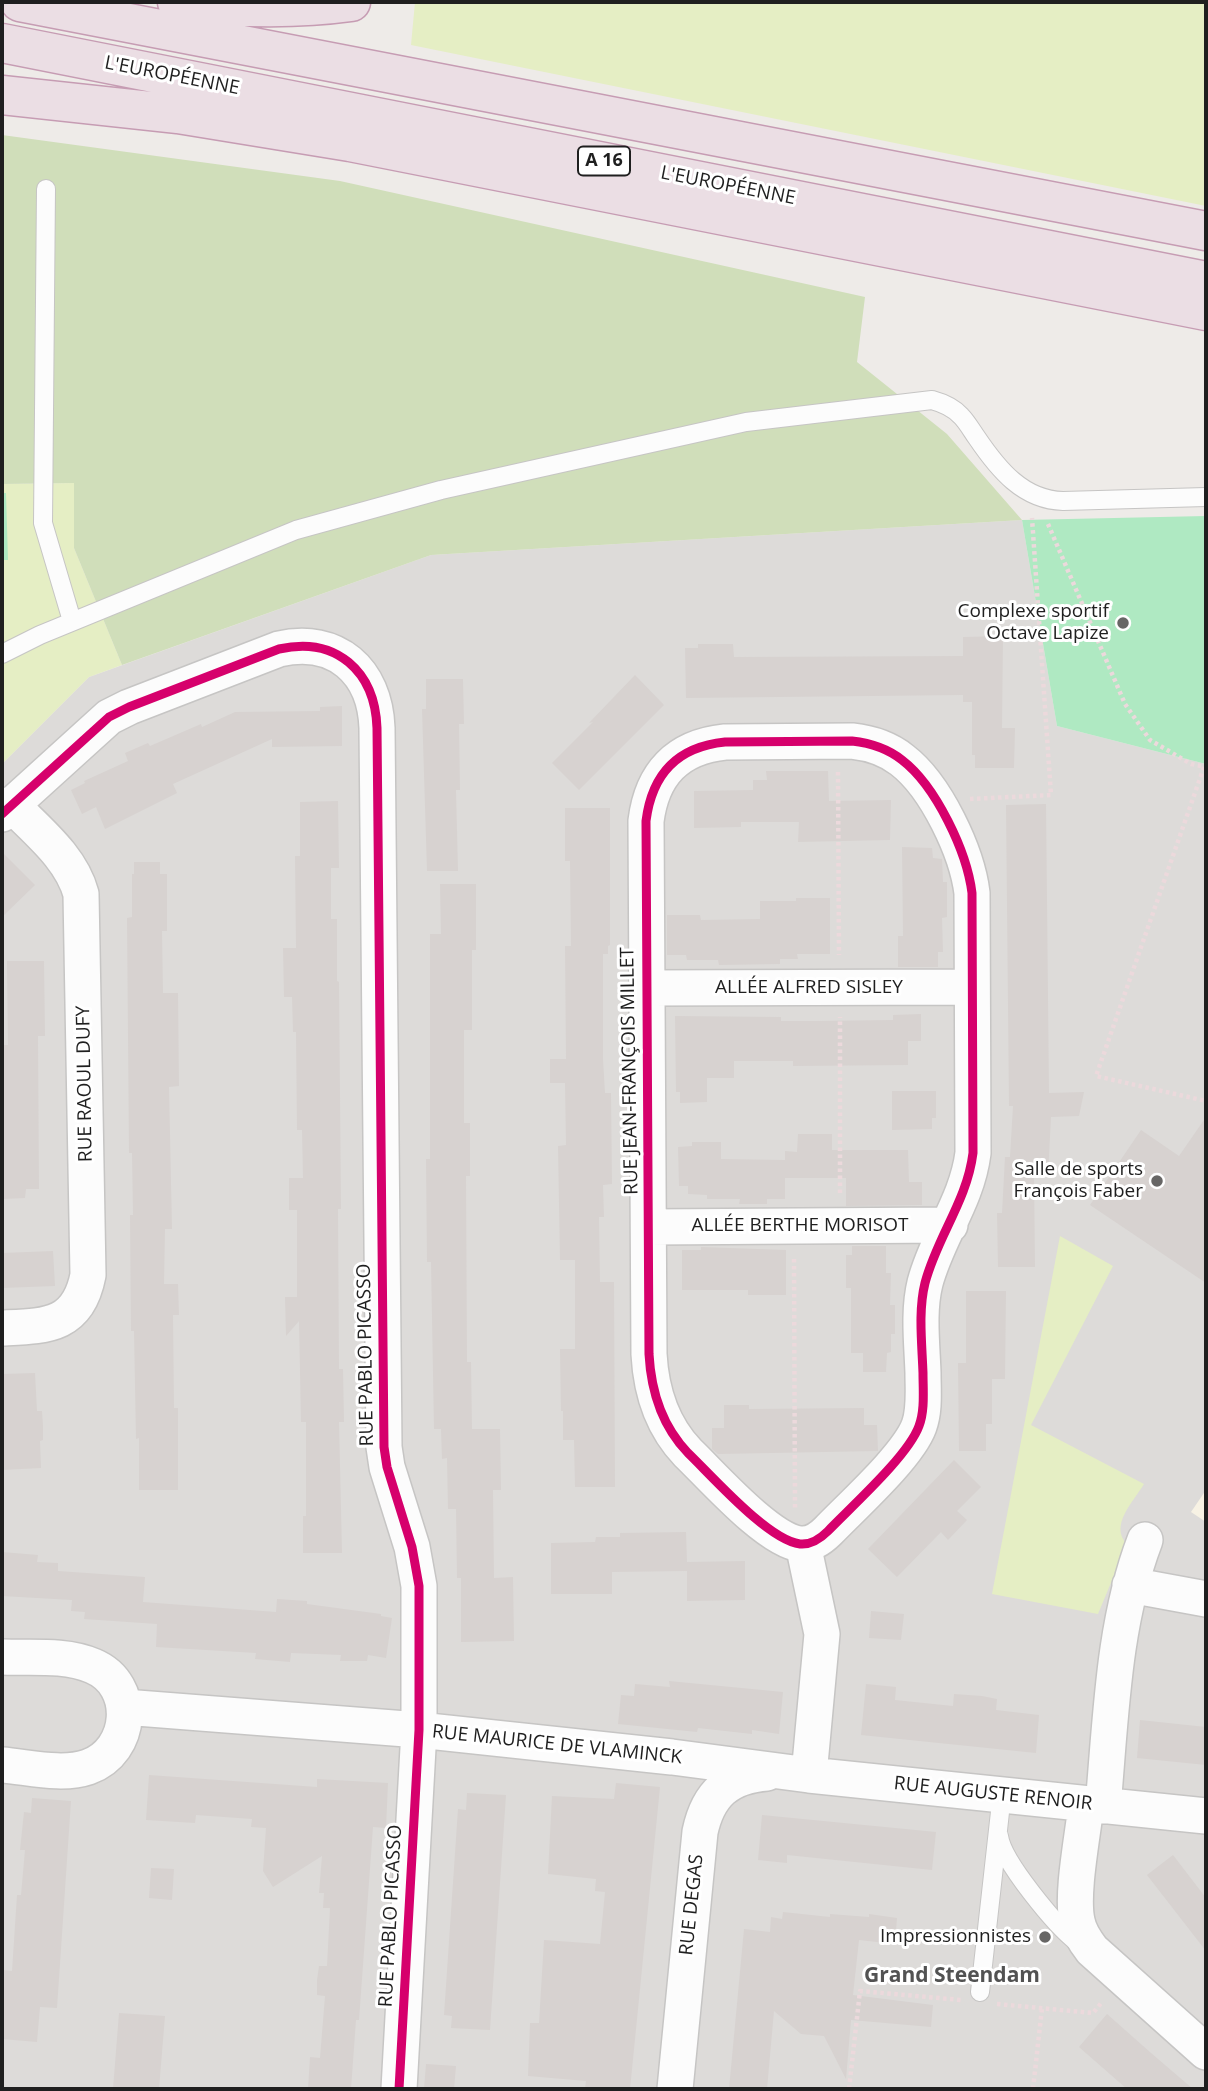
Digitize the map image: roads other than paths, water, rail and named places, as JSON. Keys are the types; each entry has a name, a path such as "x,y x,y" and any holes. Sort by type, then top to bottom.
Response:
{"highway":[{"name":"A 16","path":"20,2 1206,231"},
{"path":"177,2 298,8 351,2"},
{"name":"L'EUROPÉENNE","path":"2,43 1206,281"},
{"path":"2,95 178,114 351,142 1206,311"}],"street":[{"name":"RUE PABLO PICASSO","path":"7,809 99,724 129,707 292,646 327,650 352,664 368,686 376,712 384,1438 387,1467 417,1566 419,1598 419,1730 399,2089"},
{"name":"RUE JEAN-FRANÇOIS MILLET","path":"713,743 864,743 903,760 938,805 958,841 971,881 972,987 973,1153 965,1192 934,1255 924,1288 922,1409 916,1434 902,1453 817,1540 800,1544 786,1540 764,1525 679,1444 663,1416 652,1387 646,821 650,799 660,777 678,758 713,743"},
{"name":"RUE RAOUL DUFY","path":"2,1328 41,1326 58,1321 78,1303 88,1275 81,894 73,872 56,850 7,809"},
{"name":"ALLÉE ALFRED SISLEY","path":"647,988 972,987"},
{"name":"ALLÉE BERTHE MORISOT","path":"650,1227 950,1225"},
{"path":"1145,1540 1130,1585 1119,1636 1095,1805 1075,1898 1077,1920 1084,1940 1206,2052"},
{"path":"795,1773 822,1634 800,1544"},
{"path":"1130,1585 1206,1599"},
{"path":"2,1657 71,1660 90,1665 109,1677 120,1694 124,1707 123,1730 118,1743 105,1758 90,1766 70,1770 2,1765"},
{"name":"RUE MAURICE DE VLAMINCK","path":"124,1707 419,1730 672,1756 795,1773"},
{"name":"RUE AUGUSTE RENOIR","path":"795,1773 1206,1816"},
{"name":"RUE DEGAS","path":"675,2089 703,1816 719,1790 734,1780 754,1774 795,1773"}],"lane":[{"path":"46,188 43,523 72,621"},
{"path":"2,654 72,621 296,530 454,487 746,422 932,400 948,405 961,416 994,463 1005,474 1030,493 1052,501 1206,496"},
{"path":"979,1998 1002,1794"},
{"path":"998,1833 1004,1854 1051,1917 1072,1939 1115,1970"}],"place":[{"name":"Complexe sportif Octave Lapize","path":"1123,623"},
{"name":"Salle de sports François Faber","path":"1157,1181"},
{"name":"Impressionnistes","path":"1045,1937"}],"district":[{"name":"Grand Steendam","path":"952,1976"}]}
